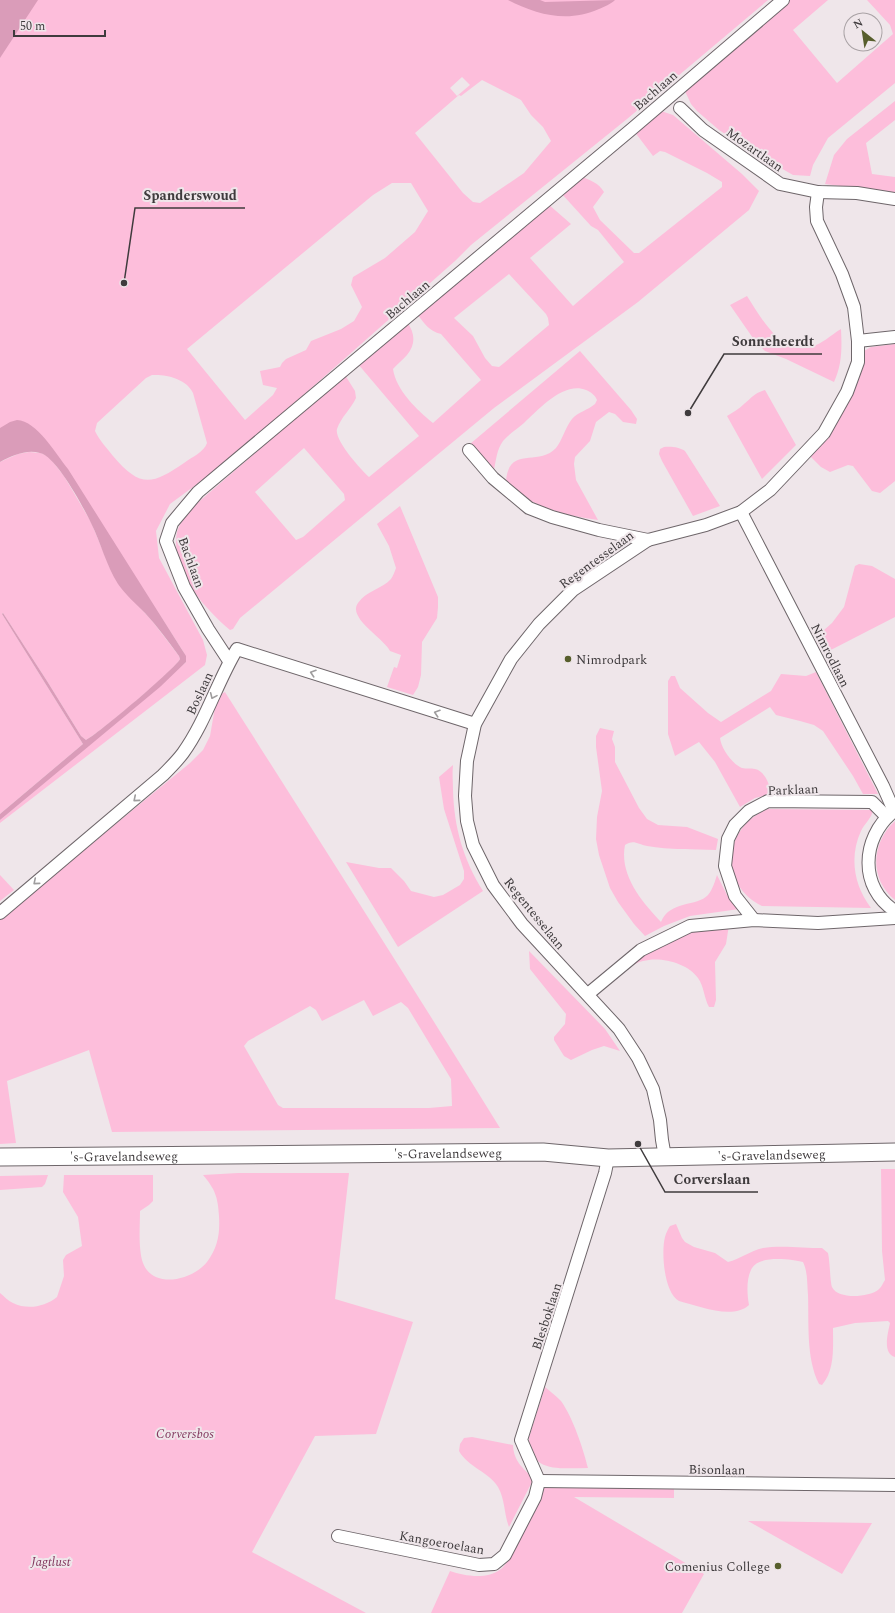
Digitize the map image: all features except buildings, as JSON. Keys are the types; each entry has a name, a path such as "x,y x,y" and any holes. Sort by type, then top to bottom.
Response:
{"street":[{"name":"Bachlaan","path":"229,661 208,629 184,587 166,541 172,523 189,502 198,492 621,138 783,0"},
{"name":"Mozartlaan","path":"680,108 703,130 780,184 818,192 857,193 895,199"},
{"path":"468,450 493,478 529,508 552,518 599,530 648,540 706,525 741,512 770,490 824,434 847,392 858,362 858,341 854,307 842,274 818,221 816,207 818,192"},
{"path":"858,341 895,337"},
{"name":"Nimrodlaan","path":"741,512 883,786 892,813"},
{"name":"Regentesselaan","path":"648,540 574,590 539,624 511,659 474,724 467,761 465,796 467,821 473,845 493,885 522,924 619,1029 638,1058 653,1089 666,1157"},
{"name":"Boslaan","path":"0,913 163,775 175,763 192,738 229,661 237,649 474,724"},
{"name":"Parklaan","path":"754,920 734,896 725,866 728,839 735,825 749,811 768,801 872,802 892,813"},
{"path":"892,813 875,833 868,852 868,872 875,890 887,906 895,911"},
{"path":"588,994 642,950 690,926 754,920 818,923 895,918"},
{"name":"'s-Gravelandseweg","path":"0,1157 542,1152 608,1158 895,1152"},
{"name":"Blesboklaan","path":"539,1481 521,1440 605,1173 608,1158"},
{"name":"Bisonlaan","path":"539,1481 895,1485"},
{"name":"Kangoeroelaan","path":"338,1536 479,1565 494,1564 505,1555 535,1496 539,1481"}],"green space":[{"path":"0,0 768,0 627,119 471,245 455,261 291,406 212,473 170,504 156,531 159,558 203,640 207,655 205,665 0,823 0,820 186,662 182,649 57,460 33,443 0,458","holes":["462,77 470,85 457,96 450,88","482,80 521,100 531,115 543,127 551,141 524,173 480,203 473,202 463,193 415,133 459,95 461,96","392,183 411,183 428,211 415,232 385,258 353,277 351,285 362,307 354,321 341,329 311,341 306,350 286,359 280,367 260,371 263,385 277,388 273,395 245,420 187,349 373,195","152,375 163,375 176,378 190,388 193,393 207,443 201,452 173,470 163,476 147,480 131,474 122,466 103,444 95,431 97,423 146,378"]},
{"path":"789,0 828,0 793,30 837,83 872,52 883,52 883,43 893,34 890,25 883,17 883,12 878,12 867,0 895,0 895,83 828,138 813,165 810,176 793,175 719,130 691,104 684,89"},
{"path":"895,101 895,120 866,143 872,174 895,177 895,193 825,184 834,155 847,139"},
{"path":"658,110 673,115 742,174 759,191 749,210 638,302 494,408 240,618 233,629 230,630 209,610 191,587 184,574 176,546 177,532 187,512 345,375 355,391 356,398 343,417 337,429 337,434 349,454 369,477 419,436 358,364 407,322 412,330 413,343 407,355 393,369 395,377 408,399 433,423 481,380 441,334 430,329 417,314 548,204 571,224 530,258 573,306 624,262 598,230 591,226 561,193 580,176 600,186 604,192 593,207 600,220 634,253 639,253 722,187 722,182 665,152 660,151 653,156 634,131","holes":["509,274 546,314 549,325 499,367 492,366 485,358 473,336 454,318","304,448 344,494 345,500 303,537 296,540 255,492"]},
{"path":"747,296 765,323 781,340 790,346 800,348 815,346 841,329 841,356 839,369 834,382 786,359 765,351 755,341 730,305"},
{"path":"895,344 895,481 880,493 872,491 853,466 848,465 830,472 821,467 808,454 854,382 864,351 871,347"},
{"path":"580,351 637,419 636,424 623,422 615,414 609,412 596,422 590,441 575,457 574,464 576,480 598,520 564,514 539,505 524,497 506,482 508,471 512,464 525,458 541,456 556,448 572,419 595,404 597,400 590,392 578,388 569,389 544,404 503,441 498,451 494,470 470,444"},
{"path":"765,390 796,445 762,479 727,416 755,394"},
{"path":"664,447 675,447 685,451 720,506 693,516 659,454 660,449"},
{"path":"29,452 41,453 49,457 64,476 91,522 110,568 119,584 153,622 180,659 166,675 136,701 86,740 81,736 3,613 2,614 83,744 0,814 0,462 18,454"},
{"path":"400,506 438,597 437,618 422,642 421,675 418,687 413,695 387,687 394,667 397,668 401,655 390,651 362,621 356,609 361,599 391,579 394,574 396,568 389,546 377,524"},
{"path":"859,564 872,566 895,579 895,617 823,654 815,638 832,623 844,607 855,566"},
{"path":"816,672 878,794 863,794 853,776 823,731 814,725 776,715 770,707 720,738 725,751 734,763 742,768 755,769 762,772 768,783 771,794 755,798 740,807 715,762 699,742 675,756 668,734 668,681 671,676 675,676 680,688 708,713 721,722 771,691 781,674 806,676"},
{"path":"225,692 398,964 500,1128 112,1132 89,1050 7,1081 16,1143 0,1144 0,919 190,763 203,750 210,736 217,696","holes":["364,1000 373,1016 401,1002 408,1008 451,1079 452,1106 429,1108 283,1108 278,1105 244,1046 248,1041 310,1006 316,1010 322,1021"]},
{"path":"600,728 614,731 612,739 615,747 615,762 639,808 647,819 658,825 687,827 718,839 716,850 664,848 647,846 636,842 631,842 625,845 625,867 640,897 661,922 665,915 671,910 703,899 708,895 713,888 717,875 727,895 739,909 690,916 664,926 645,936 634,924 610,888 599,855 596,839 597,817 602,791 596,747 596,736"},
{"path":"453,765 455,817 458,830 465,855 483,891 398,947 346,862 379,868 391,868 404,881 411,891 434,897 443,895 460,885 464,879 464,871 444,809 439,777"},
{"path":"768,809 873,810 857,841 854,861 857,881 871,908 762,906 748,896 738,884 733,870 732,856 735,841 742,828 753,817"},
{"path":"895,821 895,900 881,882 877,872 876,861 881,840"},
{"path":"0,875 14,890 0,901"},
{"path":"720,925 729,925 726,944 715,962 716,1000 714,1007 709,1007 702,985 698,978 688,968 673,962 657,959 639,962 628,967 651,949 689,932"},
{"path":"529,951 605,1029 620,1051 604,1046 571,1060 564,1056 554,1040 554,1037 565,1024 566,1014 530,969"},
{"path":"881,1169 895,1169 895,1357 891,1355 887,1347 887,1337 890,1323 888,1321 855,1323 833,1328 831,1365 826,1379 822,1385 819,1384 810,1352 807,1278 803,1262 776,1259 762,1261 756,1264 750,1272 748,1281 747,1291 749,1305 742,1309 725,1312 679,1301 674,1297 667,1281 663,1252 667,1231 670,1226 676,1224 685,1242 694,1247 715,1253 728,1262 754,1251 769,1247 822,1248 828,1253 831,1284 835,1291 847,1296 861,1296 878,1290 885,1280 882,1251"},
{"name":"Corversbos","path":"238,1173 349,1173 335,1299 413,1322 376,1434 315,1436 252,1552 366,1613 0,1613 0,1293 11,1302 30,1307 47,1303 57,1297 64,1276 63,1260 66,1255 82,1246 78,1217 63,1192 64,1175 153,1175 153,1201 140,1211 141,1257 148,1271 155,1277 174,1279 192,1274 201,1268 211,1256 218,1240 219,1209 217,1198 213,1189 203,1175"},
{"path":"48,1175 45,1184 42,1187 0,1190 0,1176"},
{"path":"545,1387 561,1401 570,1416 588,1468 557,1468 541,1463 534,1457 530,1449 529,1437"},
{"path":"472,1437 513,1445 517,1460 533,1480 509,1527 502,1496 498,1487 489,1477 463,1457 459,1451 460,1444 464,1438"},
{"path":"674,1482 674,1498 574,1497 704,1574 682,1613 431,1613 450,1571 483,1576 489,1575 501,1569 506,1564 518,1543 544,1487"},
{"path":"748,1521 872,1523 842,1574"}],"shaded area":[{"path":"0,0 38,0 0,58"},
{"path":"508,0 540,0 545,2 615,0 612,3 587,13 576,16 564,16 530,10"},
{"path":"17,420 32,426 39,432 68,469 186,656 186,662 160,687 0,820 0,814 83,744 2,614 3,613 81,736 86,740 136,701 176,665 180,659 154,623 118,584 110,569 95,531 82,506 54,463 46,456 35,452 14,455 0,462 0,428"}],"place":[{"name":"Spanderswoud","path":"124,283"},
{"name":"Sonneheerdt","path":"688,413"},
{"name":"Nimrodpark","path":"568,659"},
{"name":"Corverslaan","path":"638,1144"},
{"name":"Comenius College","path":"778,1566"}],"park label":[{"name":"Jagtlust","path":"51,1561"}]}
